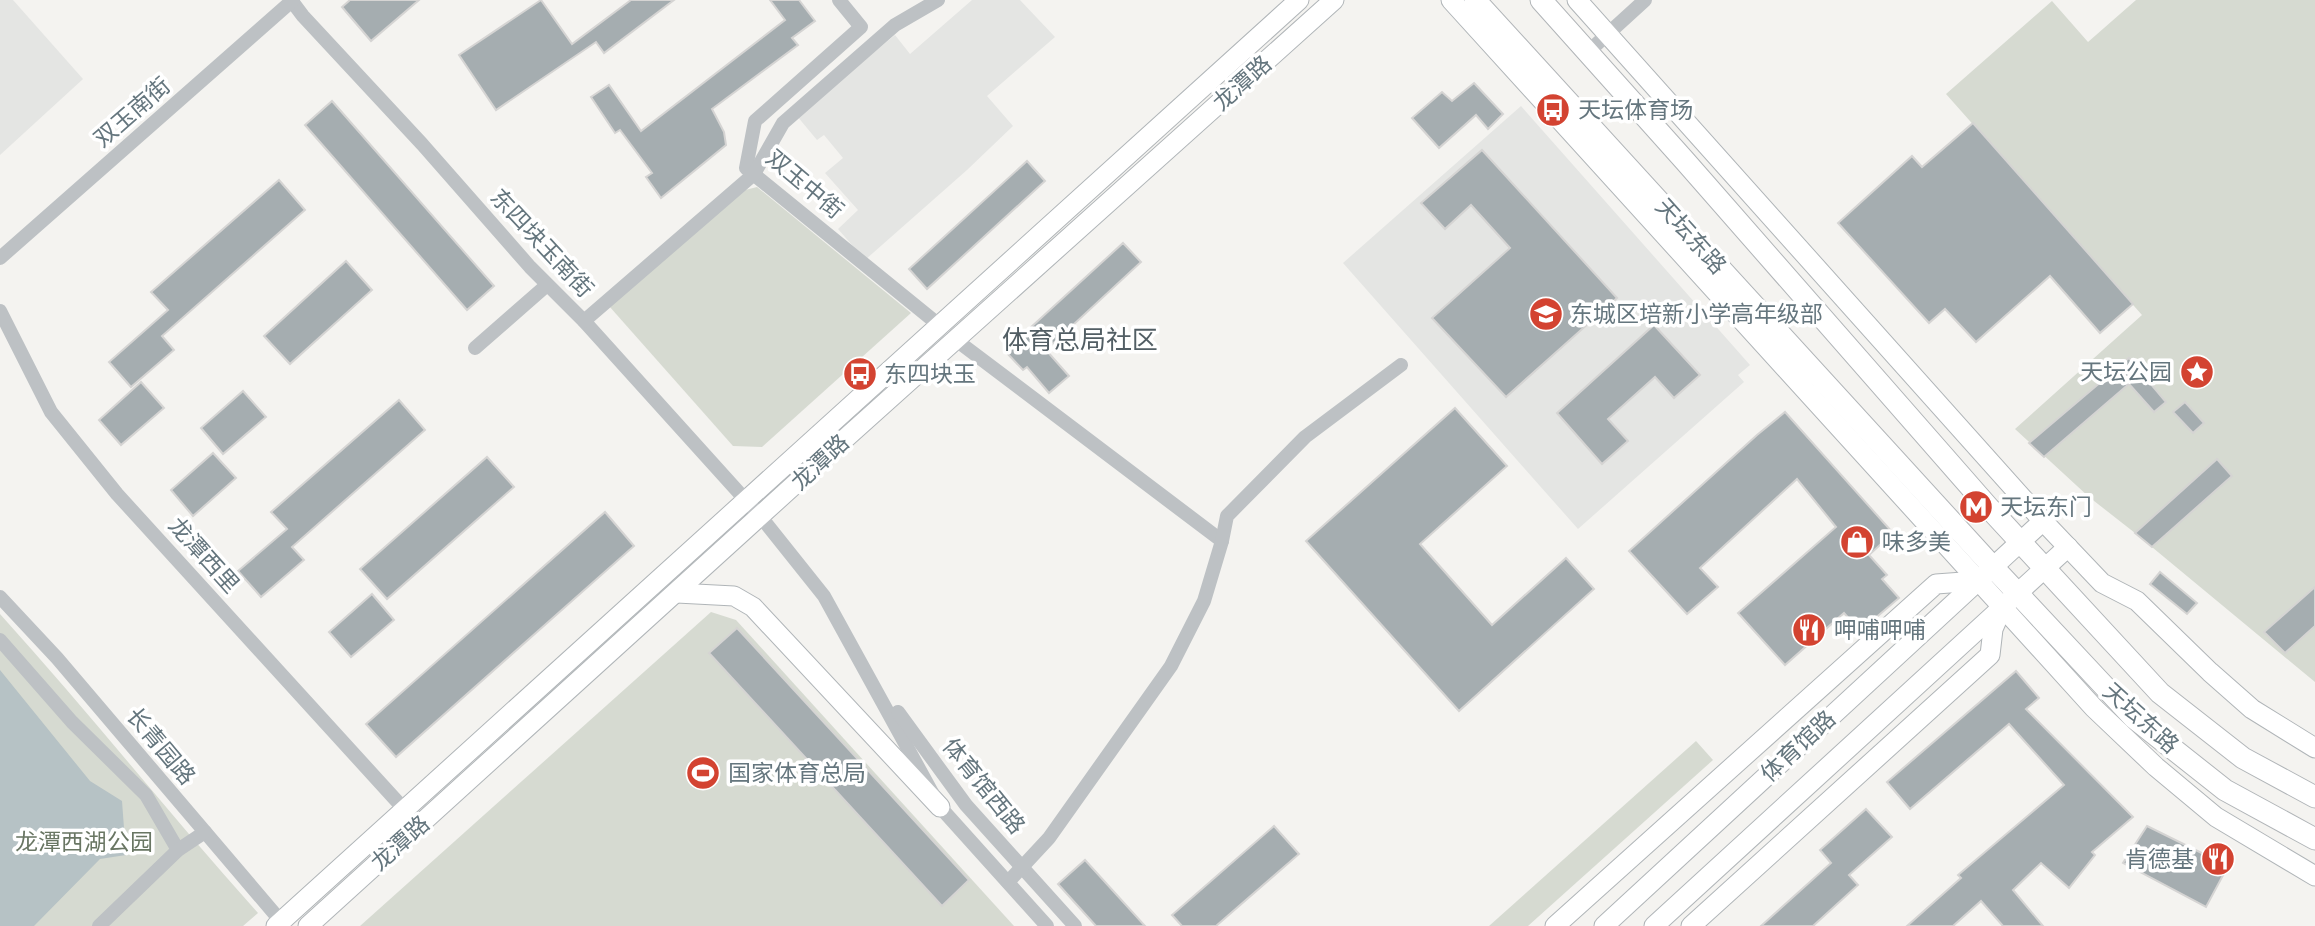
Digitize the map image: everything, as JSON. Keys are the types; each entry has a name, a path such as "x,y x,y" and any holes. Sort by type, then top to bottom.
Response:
{"main road":[{"name":"天坛东路","path":"1475,0 1984,573 2018,594 2134,718 2225,790 2315,839"},
{"name":"天坛东路","path":"1541,0 2045,570 2160,693 2243,758 2315,797"}],"street":[{"name":"双玉南街","path":"0,258 292,0"},
{"name":"东四块玉南街","path":"292,0 303,16 422,144 547,285 584,321 761,517"},
{"name":"双玉中街","path":"839,0 861,27 755,121 746,168 939,325"},
{"path":"584,321 754,174 783,123 895,25 938,0"},
{"name":"龙潭路","path":"280,925 404,809 1299,0"},
{"name":"龙潭路","path":"308,926 1334,0"},
{"name":"天坛东路","path":"1451,0 1984,573 2002,609 2094,708 2156,767 2216,817 2315,876"},
{"path":"1577,0 2043,521 2102,583 2137,601 2252,709 2315,748"},
{"path":"1588,52 1645,0"},
{"path":"475,348 547,285"},
{"name":"龙潭西里","path":"0,310 51,412 117,494 404,809"},
{"path":"956,340 1222,541"},
{"path":"1007,882 1049,838 1171,666 1204,601 1227,516 1305,437 1401,365"},
{"name":"体育馆西路","path":"761,517 824,596 940,807 1047,926"},
{"path":"1555,926 1936,584 1984,573 2043,521"},
{"name":"体育馆路","path":"1654,926 2068,547"},
{"name":"体育馆路","path":"1604,926 1984,573"},
{"path":"677,593 734,596 752,607 940,807"},
{"name":"长青园路","path":"0,597 57,657 280,925"},
{"path":"1691,926 1990,655 1993,629 2002,609"},
{"path":"0,640 72,722 146,795 178,850"},
{"name":"体育馆西路","path":"866,669 966,804 1075,926"},
{"path":"99,926 178,850 205,832"}],"shaded area":[{"path":"0,0 13,0 83,79 0,155"},
{"path":"972,0 1020,0 1055,37 987,96 1013,126 865,260 838,229 858,210 825,173 843,158 824,135 817,140 797,116 895,35 910,54"},
{"name":"东城区培新小学高年级部","path":"1521,106 1750,365 1738,375 1744,382 1578,529 1343,263"},
{"path":"0,670 90,781 122,801 126,855 100,859 34,926 0,926"}],"green space":[{"name":"天坛公园","path":"2136,0 2315,0 2315,682 2089,497 2015,429 2142,315 1946,94 2052,1 2088,42"},
{"path":"757,187 911,313 762,447 733,446 609,306 745,190"},
{"name":"国家体育总局","path":"711,612 736,620 1014,926 360,926"},
{"name":"龙潭西湖公园","path":"0,614 258,913 243,926 0,926"},
{"path":"1696,741 1713,760 1528,926 1489,926"}],"building":[{"path":"350,0 419,0 371,41 342,7"},
{"path":"541,0 572,44 631,0 674,0 604,53 596,42 496,110 459,55"},
{"path":"770,0 799,0 815,21 792,38 798,45 712,109 724,132 726,145 661,198 646,177 652,173 620,130 615,133 591,97 609,85 641,131 785,20"},
{"path":"1474,83 1503,114 1488,129 1476,115 1439,148 1412,118 1442,92 1452,101"},
{"path":"332,101 494,286 467,310 305,125"},
{"path":"1973,123 2133,304 2100,333 2050,276 1976,342 1945,309 1929,323 1838,223 1912,156 1922,167"},
{"path":"1482,150 1617,298 1506,397 1432,318 1510,248 1471,205 1445,229 1421,203"},
{"path":"1027,161 1045,181 927,289 909,269"},
{"path":"279,180 305,210 162,336 174,350 131,387 109,362 168,310 151,292"},
{"path":"1123,243 1141,262 1046,350 1069,376 1049,393 1027,367 1023,370 1005,351"},
{"path":"346,261 372,290 290,364 264,336"},
{"path":"1654,325 1700,375 1674,398 1655,377 1608,419 1628,441 1602,464 1557,413"},
{"path":"2129,358 2166,402 2154,412 2129,384 2044,457 2029,443"},
{"path":"141,382 164,408 121,445 99,420"},
{"path":"243,391 266,417 223,454 201,428"},
{"path":"399,400 425,430 292,547 304,560 261,597 238,571 287,529 271,512"},
{"path":"2185,402 2204,423 2193,433 2173,412"},
{"path":"1455,408 1507,466 1420,544 1492,625 1566,558 1594,589 1459,711 1306,541"},
{"path":"1785,412 1893,533 1869,555 1887,575 1882,579 1899,598 1860,631 1844,613 1785,665 1738,613 1836,527 1797,479 1700,568 1718,587 1687,614 1629,551"},
{"path":"213,453 236,478 193,516 171,490"},
{"path":"487,457 514,487 387,599 360,569"},
{"path":"2217,459 2232,476 2152,547 2135,533"},
{"path":"605,512 634,546 396,757 366,724"},
{"path":"2160,572 2197,603 2187,614 2150,584"},
{"path":"2315,587 2315,626 2285,653 2264,632"},
{"path":"372,594 394,620 351,657 329,632"},
{"path":"737,628 969,880 942,906 709,653"},
{"path":"2016,671 2039,698 2026,709 2133,817 2092,852 2095,855 2069,888 2041,863 2013,890 2043,926 2003,926 1981,901 1953,926 1907,926 1961,878 1958,875 2064,785 2009,724 1910,809 1887,782"},
{"path":"1866,809 1892,837 1849,875 1858,885 1813,926 1761,926 1831,863 1820,850"},
{"path":"1274,826 1299,854 1216,926 1182,926 1172,915"},
{"path":"2147,826 2228,866 2206,907 2123,863"},
{"path":"1085,860 1145,926 1096,926 1058,884"}],"place":[{"name":"天坛体育场","path":"1553,110"},
{"name":"东城区培新小学高年级部","path":"1546,314"},
{"name":"天坛公园","path":"2197,372"},
{"name":"东四块玉","path":"860,374"},
{"name":"天坛东门","path":"1976,507"},
{"name":"味多美","path":"1857,542"},
{"name":"呷哺呷哺","path":"1809,630"},
{"name":"国家体育总局","path":"703,773"},
{"name":"肯德基","path":"2218,859"}],"district":[{"name":"体育总局社区","path":"1080,340"}]}
